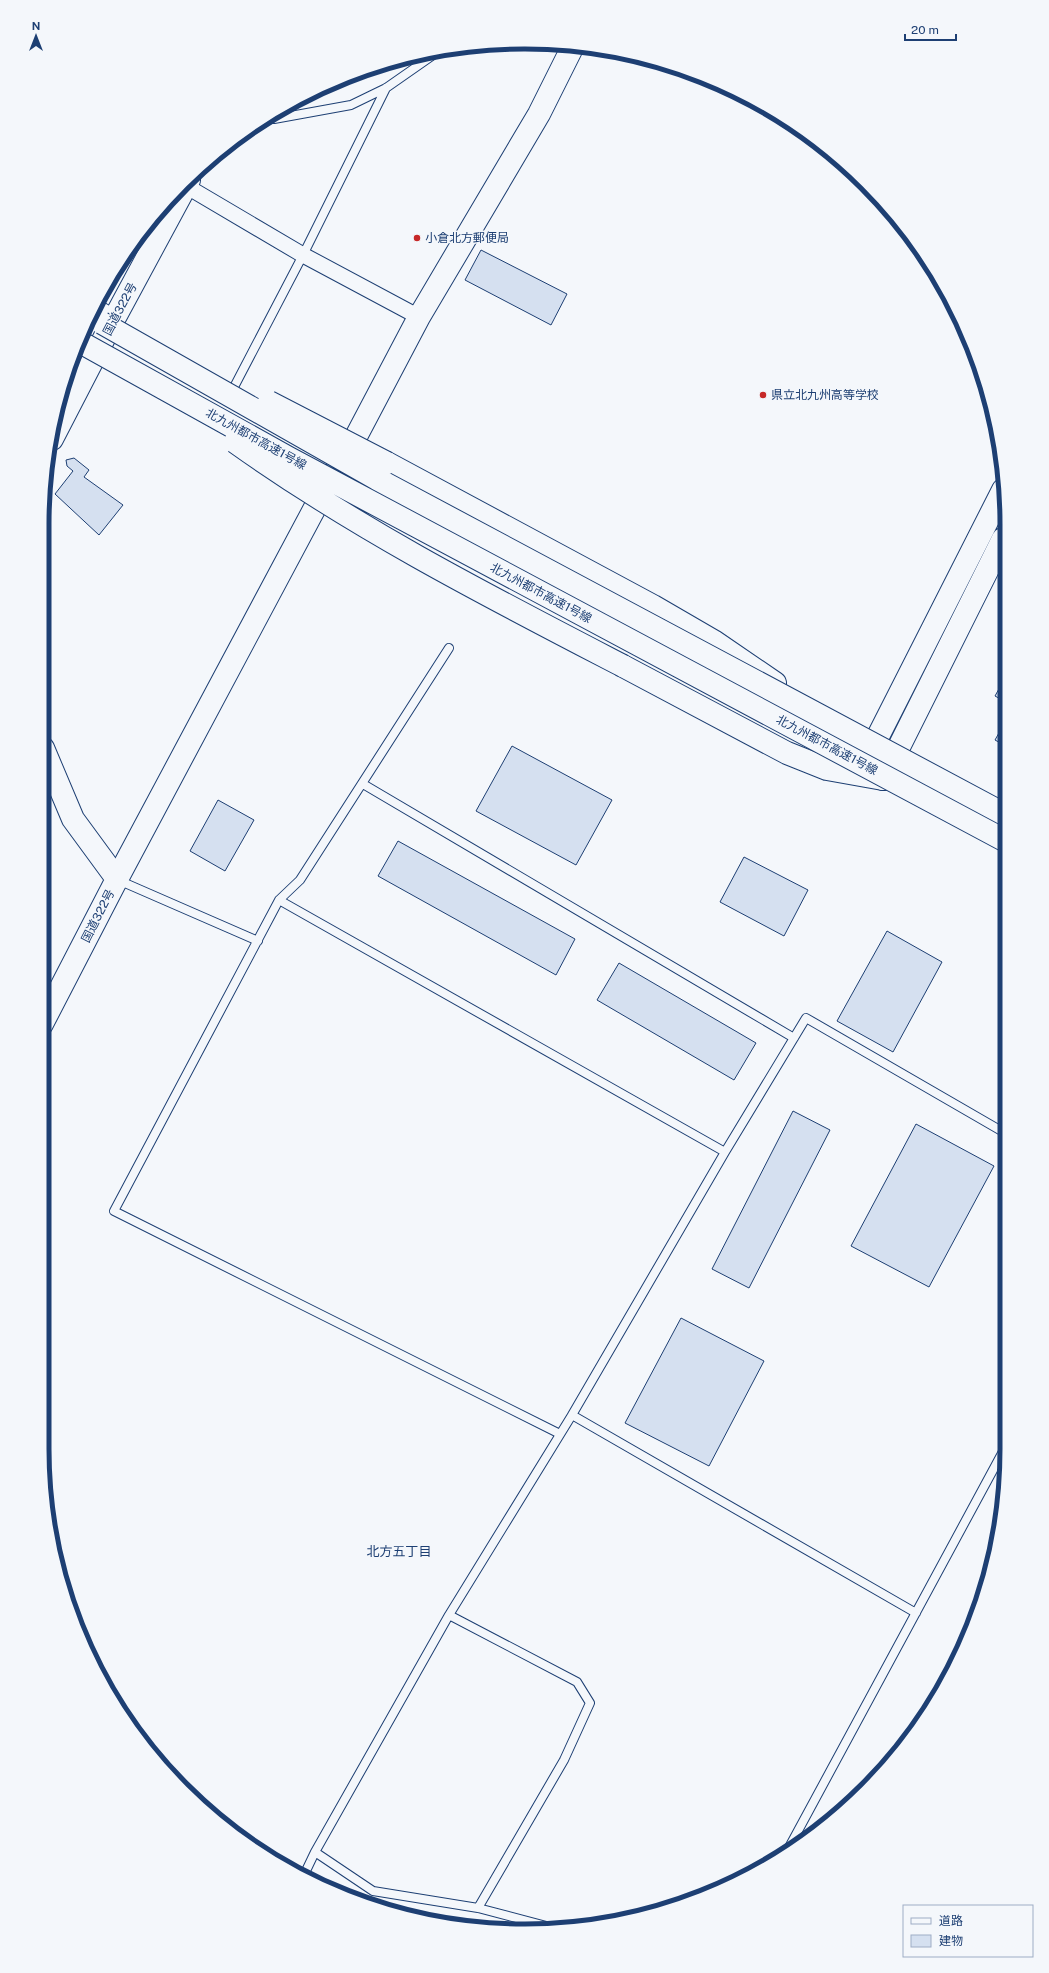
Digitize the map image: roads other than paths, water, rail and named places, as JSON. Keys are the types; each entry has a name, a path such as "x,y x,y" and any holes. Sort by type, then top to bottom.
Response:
{"main road":[{"path":"117,879 326,487 349,450 419,316 539,114 569,51"},
{"name":"国道322号","path":"83,347 99,317 171,206"},
{"path":"99,317 306,420 654,606 715,642 776,683"},
{"name":"北九州都市高速1号線","path":"99,317 377,479 1000,812"},
{"path":"83,348 218,429 279,473 404,550 490,598 623,666 787,753 827,769 883,779 1000,545"},
{"name":"北九州都市高速1号線","path":"83,348 1000,838"},
{"name":"国道322号","path":"66,399 82,351"},
{"path":"862,768 999,498"},
{"name":"国道322号","path":"49,762 73,819 117,879 49,1010"}],"street":[{"path":"185,192 419,316"}],"lane":[{"path":"278,118 351,105 386,88 429,59"},
{"path":"233,389 303,255 386,88"},
{"path":"449,648 300,880 279,900 114,1211 560,1434"},
{"path":"363,784 794,1038"},
{"path":"117,879 258,941"},
{"path":"279,900 725,1152"},
{"path":"306,1871 315,1852 449,1615 572,1415 725,1152 806,1018 1000,1130"},
{"path":"572,1415 916,1613"},
{"path":"792,1842 1000,1458"},
{"path":"449,1615 577,1682 590,1703 564,1760 478,1908"},
{"path":"315,1852 374,1891 478,1908 537,1924"}],"place":[{"name":"小倉北方郵便局","path":"417,238"},
{"name":"県立北九州高等学校","path":"763,395"}],"district":[{"name":"北方五丁目","path":"399,1551"}]}
